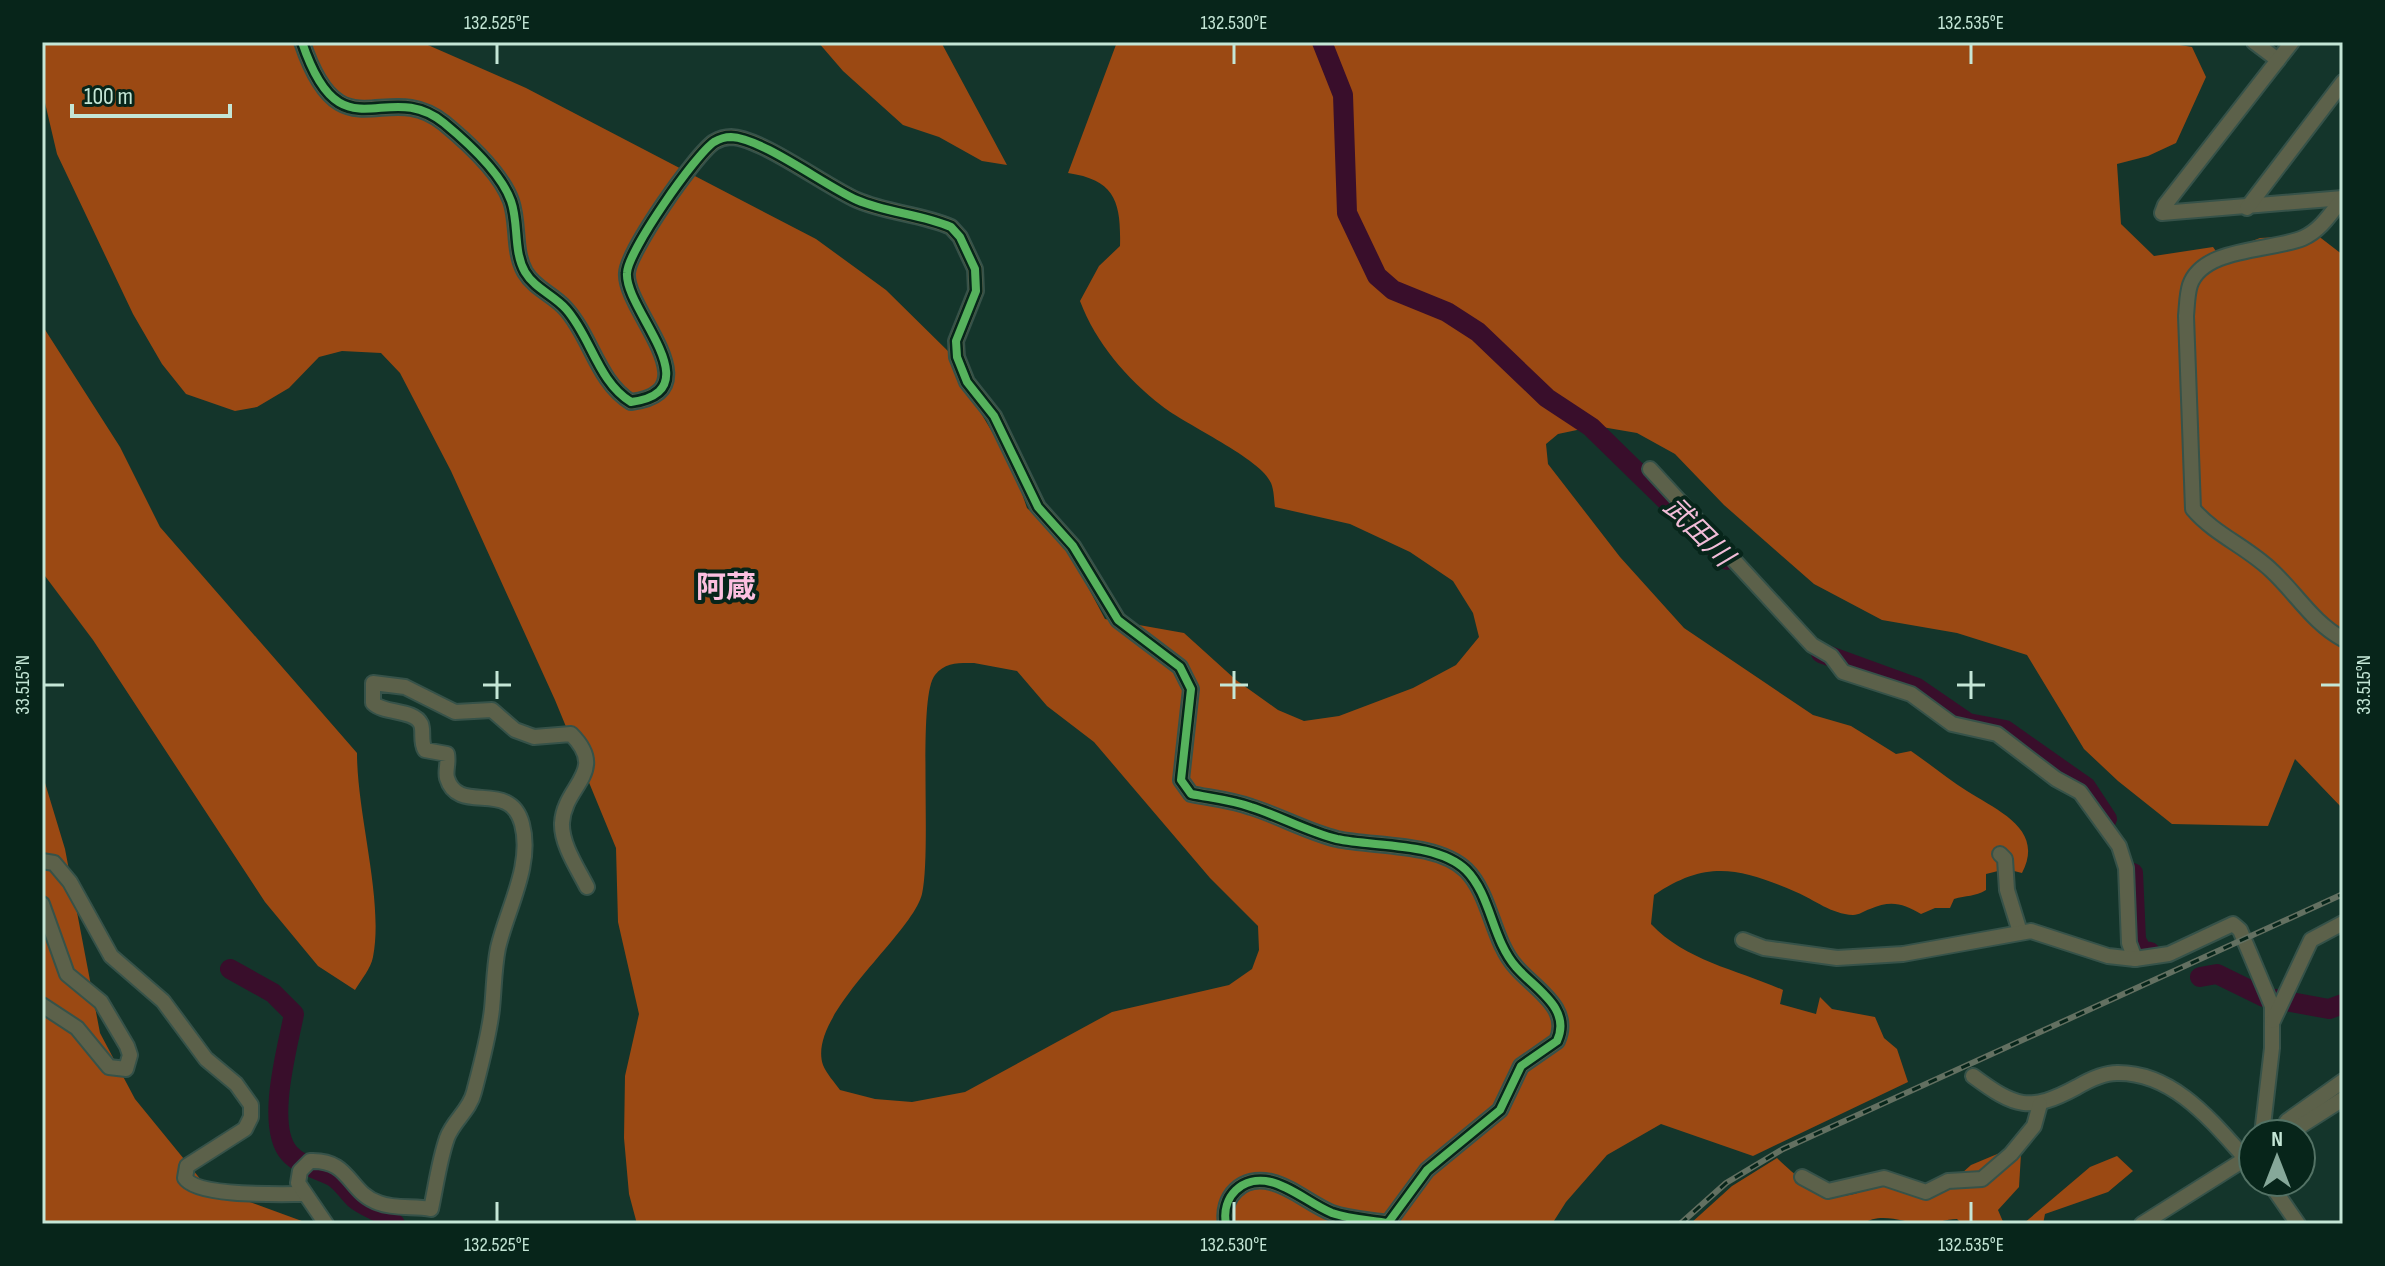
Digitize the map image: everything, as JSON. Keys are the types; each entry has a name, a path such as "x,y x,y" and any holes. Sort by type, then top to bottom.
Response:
{"street":[{"path":"302,42 324,89 337,104 352,109 423,111 443,122 494,174 511,201 520,259 526,274 566,309 598,359 610,385 631,402 644,401 656,393 665,381 666,365 632,296 626,276 630,257 661,208 707,148 722,138 734,137 754,143 855,199 902,215 939,222 960,237 975,269 976,291 956,341 962,370 994,416 1038,507 1073,546 1118,620 1180,667 1191,689 1181,780 1191,794 1249,806 1335,839 1403,846 1459,864 1472,877 1514,965 1558,1012 1561,1026 1557,1041 1521,1066 1500,1110 1427,1170 1388,1223 1333,1213 1271,1182 1254,1182 1236,1188 1227,1200 1226,1224"},
{"path":"2254,42 2278,60"},
{"path":"2292,42 2165,205 2162,213 2343,198"},
{"path":"2247,208 2343,82"},
{"path":"2343,198 2317,230 2301,239 2230,255 2203,268 2190,286 2186,316 2193,509 2207,525 2241,545 2273,571 2321,624 2343,639"},
{"path":"1650,469 1812,645 1831,656 1843,672 1911,694 1952,724 1997,734 2056,779 2080,792 2119,846 2126,868 2129,943 2135,959"},
{"path":"326,1224 298,1183 300,1171 310,1161 336,1164 364,1195 380,1204 432,1217 447,1136 474,1093 492,1011 498,948 520,873 524,833 522,821 506,800 496,797 477,800 451,784 447,777 447,754 425,750 421,724 414,718 381,711 373,703 373,683 405,687 455,712 492,710 515,730 534,737 571,734 586,749 587,758 586,770 562,821 563,836 587,887"},
{"path":"2000,854 2005,859 2007,890 2020,932"},
{"path":"42,861 54,863 70,882 111,956 163,1001 206,1059 236,1084 251,1105 251,1117 245,1129 187,1166 185,1178 190,1184 206,1190 304,1194"},
{"path":"42,904 67,974 101,1002 127,1046 130,1055 126,1069 109,1067 77,1028 42,1005"},
{"path":"2273,1021 2311,940 2343,923"},
{"path":"1743,940 1764,948 1837,958 1917,952 2020,932 2046,935 2108,956 2135,959 2169,954 2233,924 2240,930 2268,992 2273,1021 2264,1118"},
{"path":"1973,1076 2004,1099 2033,1106 2090,1080 2116,1073 2159,1082 2202,1111 2237,1145"},
{"path":"2291,1118 2343,1081"},
{"path":"2313,1118 2343,1099"},
{"path":"1802,1177 1828,1191 1884,1178 1926,1192 1948,1181 1982,1179 2011,1154 2034,1126 2040,1104"},
{"path":"2142,1224 2237,1164"},
{"path":"2280,1198 2298,1224"}],"shaded area":[{"path":"42,42 421,42 526,88 816,239 886,290 954,357 966,388 1013,467 1027,508 1053,532 1073,559 1105,619 1184,633 1236,680 1278,710 1304,721 1339,716 1413,688 1456,665 1479,637 1473,613 1453,581 1410,552 1350,524 1275,507 1272,486 1265,474 1149,395 1124,372 1094,331 1080,301 1099,266 1120,246 1119,217 1117,206 1106,188 1097,181 1068,173 1117,42 2162,42 2192,47 2206,77 2176,143 2148,156 2117,164 2121,224 2154,256 2213,247 2218,254 2260,238 2317,235 2343,255 2343,809 2295,759 2268,826 2172,824 2084,749 2027,655 1957,633 1882,620 1814,584 1724,505 1675,454 1637,433 1596,426 1558,434 1546,444 1548,464 1620,557 1684,628 1813,715 1851,726 1896,754 1911,751 2004,814 2023,833 2028,858 2022,873 2006,869 1986,874 1986,890 1954,899 1950,908 1935,908 1921,914 1902,905 1890,904 1853,915 1845,914 1777,884 1725,871 1691,876 1654,895 1651,924 1665,937 1696,956 1783,990 1780,1004 1816,1014 1820,997 1832,1009 1875,1017 1884,1038 1897,1049 1908,1082 1753,1156 1661,1124 1607,1155 1566,1202 1552,1224 637,1224 629,1194 624,1138 625,1076 639,1014 618,922 616,848 555,700 451,471 400,373 381,353 342,351 319,357 289,388 257,407 235,411 186,394 162,364 133,314 57,154 42,90","holes":["963,663 1017,671 1047,706 1094,742 1210,878 1258,926 1259,950 1252,969 1229,985 1112,1012 965,1092 912,1102 875,1099 840,1090 823,1065 822,1045 830,1023 862,976 900,931 922,894 926,844 927,712 935,675 948,665"]},
{"path":"818,42 941,42 1007,165 982,161 939,137 903,125 843,71"},
{"path":"42,325 120,447 160,527 357,753 373,884 375,935 372,961 355,990 318,966 265,902 93,640 42,572"},
{"path":"42,773 65,849 100,1033 135,1099 206,1186 310,1224 42,1224"},
{"path":"2014,1147 2021,1154 2019,1187 1998,1210 2004,1224 1962,1224 1957,1219 1925,1224 1877,1218 1862,1224 1690,1224 1732,1186 1777,1158 1810,1185 1829,1194 1849,1195 1885,1183 1915,1194 1952,1182 1971,1165"},
{"path":"2117,1156 2133,1171 2108,1192 2045,1214 2043,1224 2023,1224 2090,1167"}],"waterway":[{"name":"武田川","path":"1322,42 1343,95 1347,213 1377,276 1393,290 1447,312 1478,332 1547,398 1591,427 1727,560"},
{"name":"武田川","path":"1821,653 1917,688 1968,723 2005,730 2086,787 2107,819"},
{"name":"武田川","path":"2133,873 2136,940 2142,951 2150,952"},
{"path":"230,969 273,993 294,1014 278,1105 282,1140 289,1153 303,1164 335,1178 354,1198 395,1224"},
{"name":"武田川","path":"2200,977 2217,974 2264,997 2329,1009 2343,1004"}],"railway":[{"path":"1680,1224 1726,1183 1783,1149 2343,894"}],"cycle path":[{"path":"302,42 317,77 332,97 349,107 403,107 423,111 444,123 482,159 500,180 511,201 519,255 525,272 575,320 610,383 631,402 655,395 665,382 665,366 659,347 630,289 627,273 630,262 678,183 716,141 729,137 744,139 857,200 951,227 960,237 975,269 976,291 956,341 957,357 967,382 994,416 1038,507 1073,546 1118,620 1180,667 1191,689 1181,780 1191,794 1244,805 1337,839 1439,854 1454,861 1474,880 1508,956 1556,1009 1560,1019 1557,1041 1521,1066 1500,1110 1427,1170 1388,1223 1332,1213 1287,1188 1261,1181 1243,1185 1230,1197 1225,1214 1226,1224"}],"district":[{"name":"阿蔵","path":"726,588"}]}
